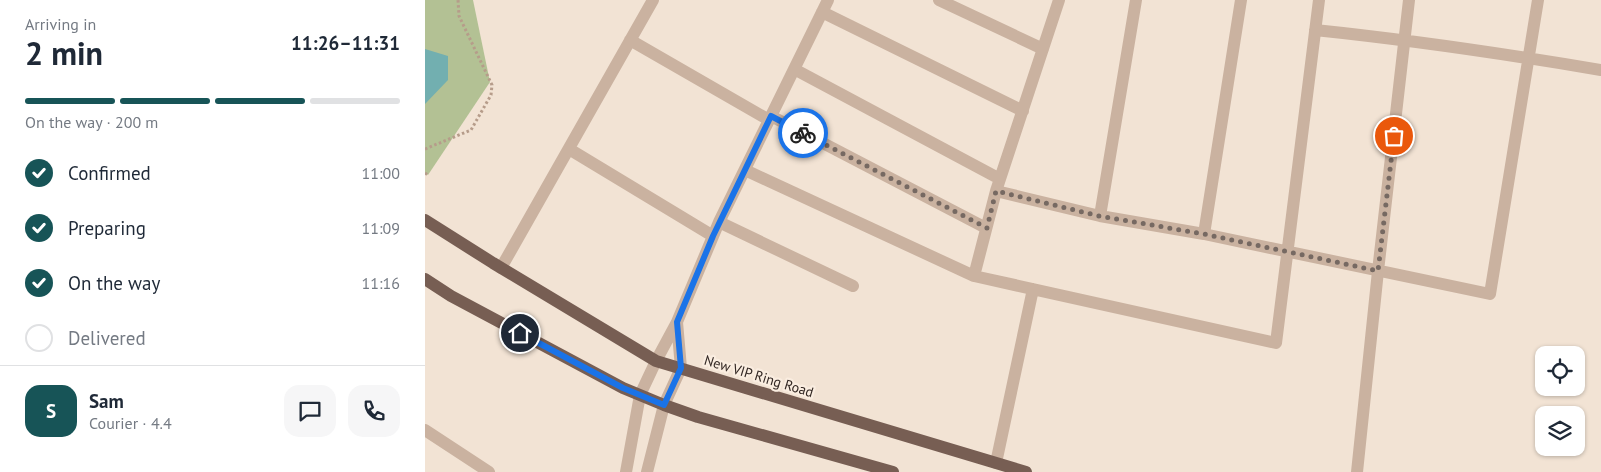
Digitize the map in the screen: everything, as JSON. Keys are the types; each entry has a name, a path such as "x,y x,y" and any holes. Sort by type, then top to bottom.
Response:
{"main road":[{"name":"New VIP Ring Road","path":"425,220 656,361 1026,472"},
{"path":"425,279 451,296 640,395 664,405 698,417 893,472"}],"street":[{"path":"501,268 653,0"},
{"path":"626,472 640,395 677,322 719,222 828,0"},
{"path":"939,0 1043,49"},
{"path":"974,276 998,185 1059,0"},
{"path":"1099,216 1136,0"},
{"path":"1204,234 1241,0"},
{"path":"745,170 974,276 1276,342 1319,0"},
{"path":"1357,472 1409,0"},
{"path":"794,69 998,185 1099,216 1204,234 1490,294 1538,0"},
{"path":"822,12 1023,111"},
{"path":"1315,30 1405,40 1601,70"},
{"path":"630,40 770,118 987,228"},
{"path":"569,149 713,236"},
{"path":"719,222 853,286"},
{"path":"995,463 1033,289"},
{"path":"647,472 664,405 681,368 677,322"},
{"path":"425,430 489,472"}],"path":[{"path":"425,150 471,130 491,95 492,85 459,16 458,0"}],"green space":[{"path":"425,0 473,0 490,82 428,175 425,173"}],"water":[{"path":"425,49 448,56 448,80 425,104"}],"way so far":[{"path":"803,133 987,228 996,191 1099,216 1204,234 1378,271 1394,136"}],"route":[{"path":"520,333 623,388 664,405 681,368 677,322 713,236 771,116 803,133"}]}
